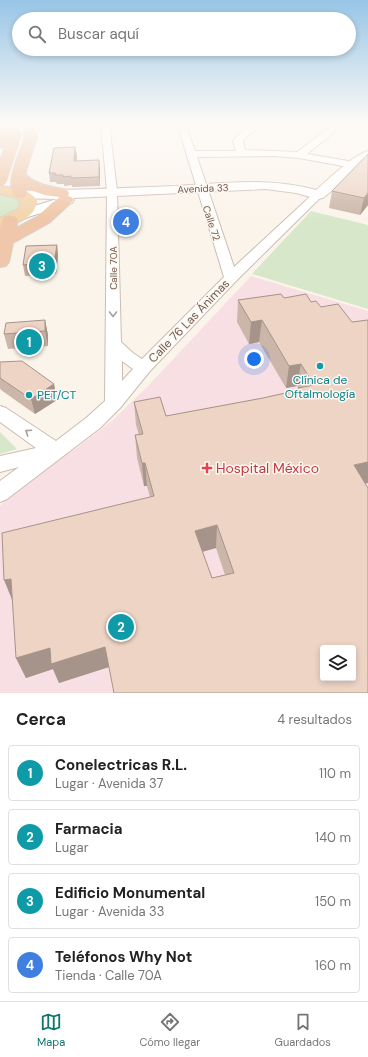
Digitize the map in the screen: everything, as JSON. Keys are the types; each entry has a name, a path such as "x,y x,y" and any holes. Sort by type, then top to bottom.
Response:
{"highway":[{"path":"0,180 4,155"},
{"path":"22,194 19,174 25,155"},
{"path":"0,174 19,174"},
{"path":"2,251 43,220 64,197 34,187 25,182 19,174"},
{"path":"2,251 10,219"}],"main road":[{"path":"0,190 22,194 28,199 29,204 26,210 10,219"}],"street":[{"name":"Calle 70A","path":"108,155 112,191 114,403"},
{"name":"Calle 72","path":"190,155 231,278"},
{"path":"304,155 363,159"},
{"name":"Calle 76 Las Ánimas","path":"0,464 56,451 93,423 114,403 144,367 231,278 318,195 363,159"},
{"name":"Avenida 33","path":"22,194 64,197 112,191 266,185 297,189 318,195"},
{"name":"Avenida 33","path":"10,219 64,197"},
{"path":"113,342 120,352 128,359 144,367"},
{"path":"0,413 56,451 0,493"}],"shaded area":[{"name":"Hospital México","path":"251,276 368,311 368,693 0,693 0,506 16,486 74,450 113,420 148,386"}],"green space":[{"path":"0,194 20,202 21,205 19,208 0,219"},
{"path":"311,211 368,225 368,309 252,274"},
{"path":"0,432 17,449 0,454"}],"building":[{"path":"53,155 74,155 74,161 99,160 99,177 71,178 71,176 63,177 63,175 49,173"},
{"path":"368,155 368,193 364,198 332,191"},
{"path":"57,245 54,263 23,265 26,246"},
{"name":"Hospital México","path":"281,294 284,298 306,294 311,302 316,301 321,307 338,304 352,322 368,320 368,462 354,465 368,488 368,693 114,693 105,647 51,664 50,648 16,658 11,579 4,580 2,533 154,496 145,463 142,463 135,435 143,434 134,402 160,397 166,416 263,398 314,385 301,364 289,366 262,320 251,322 238,300","holes":["217,525 234,573 212,578 195,531"]},
{"path":"45,320 45,331 4,334 6,323"},
{"path":"22,361 54,384 31,399 0,378 0,362"}],"place":[{"name":"Teléfonos Why Not","path":"126,222"},
{"name":"Edificio Monumental","path":"42,266"},
{"name":"Conelectricas R.L.","path":"29,342"},
{"name":"Clínica de Oftalmología","path":"320,366"},
{"name":"PET/CT","path":"29,395"},
{"name":"Hospital México","path":"207,468"},
{"name":"Farmacia","path":"121,627"}]}
